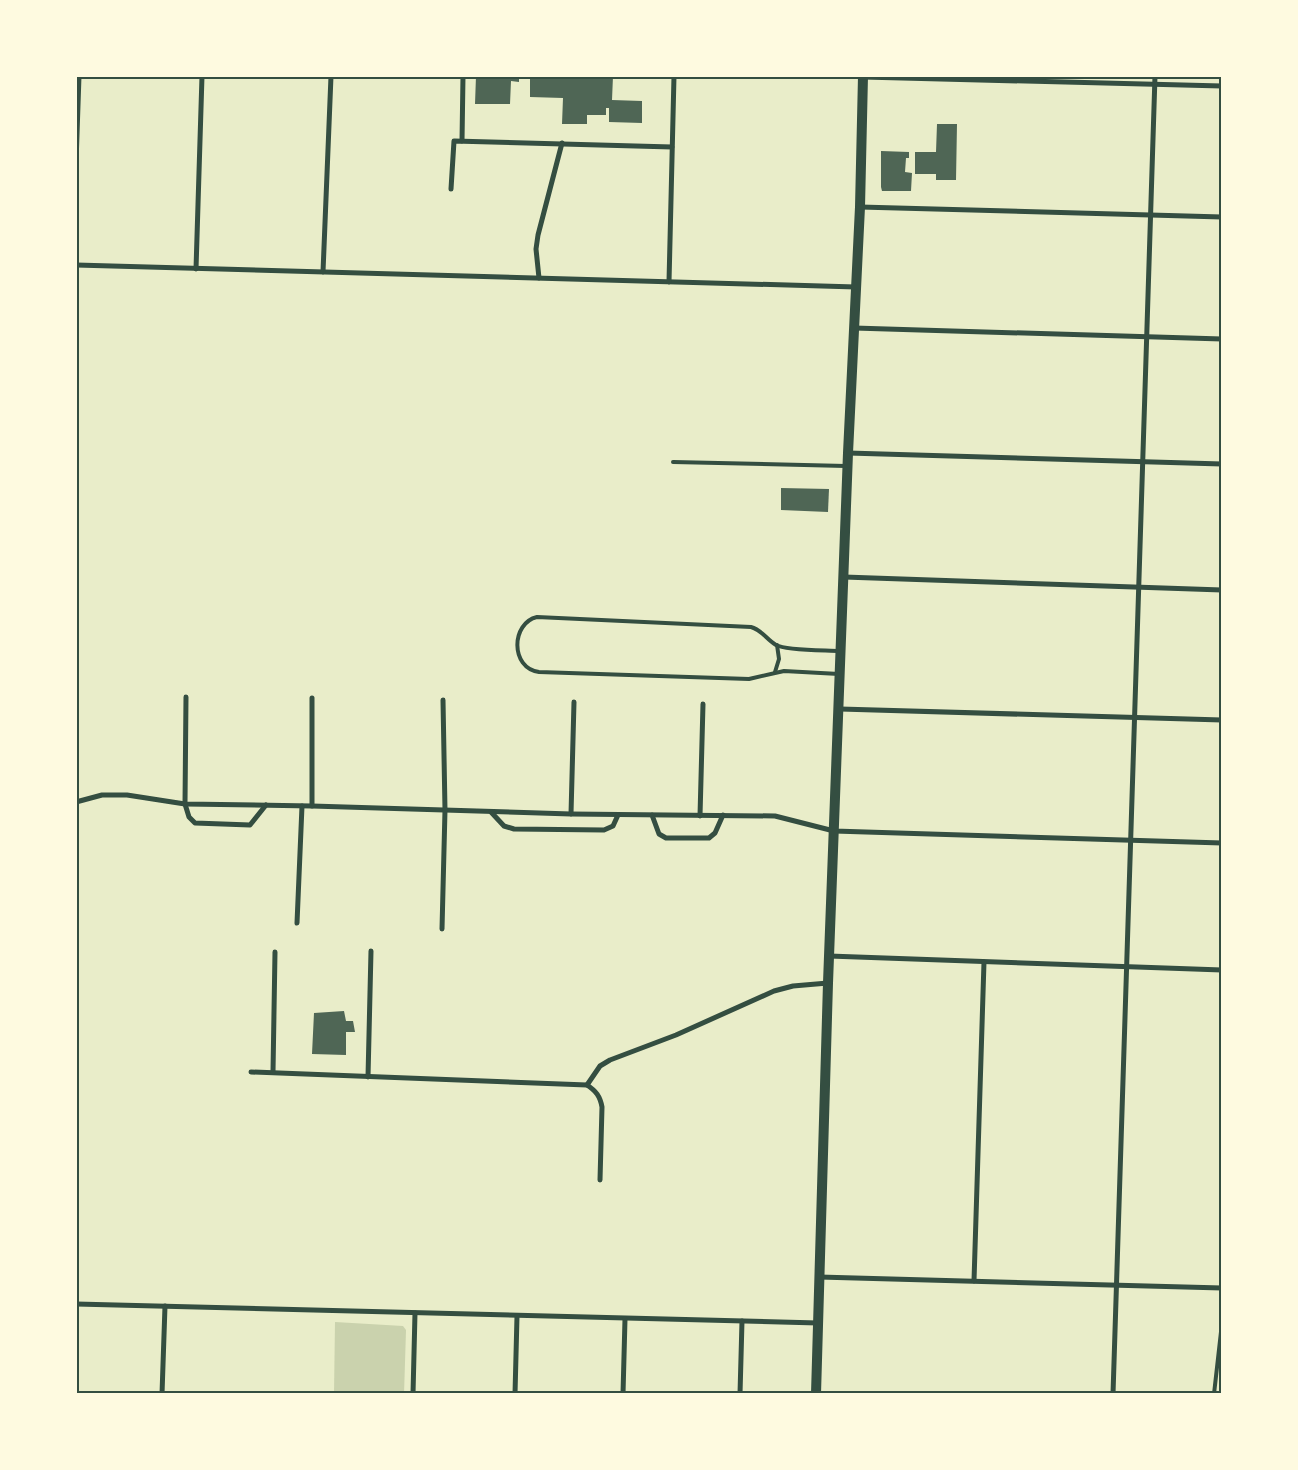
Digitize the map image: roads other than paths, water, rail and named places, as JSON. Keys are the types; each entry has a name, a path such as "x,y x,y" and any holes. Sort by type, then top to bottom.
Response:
{"main road":[{"path":"816,1394 828,983 840,709 848,453 857,287 863,76"}],"street":[{"path":"76,163 79,76"},
{"path":"196,269 202,76"},
{"path":"323,272 331,76"},
{"path":"462,141 463,76"},
{"path":"669,282 674,76"},
{"path":"863,76 1222,86"},
{"path":"1113,1394 1155,76"},
{"path":"452,189 454,141 672,147"},
{"path":"539,278 536,249 538,235 562,143"},
{"path":"860,206 1222,217"},
{"path":"76,265 857,287"},
{"path":"854,328 1222,339"},
{"path":"848,453 1222,464"},
{"path":"844,577 1222,590"},
{"path":"186,697 185,804 188,818 195,823 250,825 266,805"},
{"path":"312,698 312,806"},
{"path":"442,929 445,810 443,700"},
{"path":"571,814 574,702"},
{"path":"700,816 703,704"},
{"path":"840,709 1222,720"},
{"path":"76,802 102,795 127,796 185,804 618,815 775,816 834,831 1222,844"},
{"path":"297,923 302,806"},
{"path":"491,812 504,826 514,829 604,830 613,826 618,815"},
{"path":"652,815 659,834 666,838 709,838 715,833 724,815"},
{"path":"368,1077 371,951"},
{"path":"273,1072 275,952"},
{"path":"829,956 1222,970"},
{"path":"974,1281 984,962"},
{"path":"587,1086 600,1066 610,1060 676,1035 774,991 792,986 828,983"},
{"path":"251,1072 587,1086 600,1097 602,1107 600,1180"},
{"path":"818,1277 1222,1288"},
{"path":"76,1304 818,1324"},
{"path":"162,1394 165,1306"},
{"path":"413,1394 415,1312"},
{"path":"516,1394 517,1316"},
{"path":"624,1394 625,1318"},
{"path":"740,1394 742,1322"}],"lane":[{"path":"673,462 848,466"},
{"path":"841,674 784,670 748,680 539,672 531,671 525,667 520,659 517,647 519,635 524,624 530,618 536,617 751,627 758,629 777,645 842,651"},
{"path":"776,672 779,659 777,645"},
{"path":"1214,1394 1222,1323"}]}
